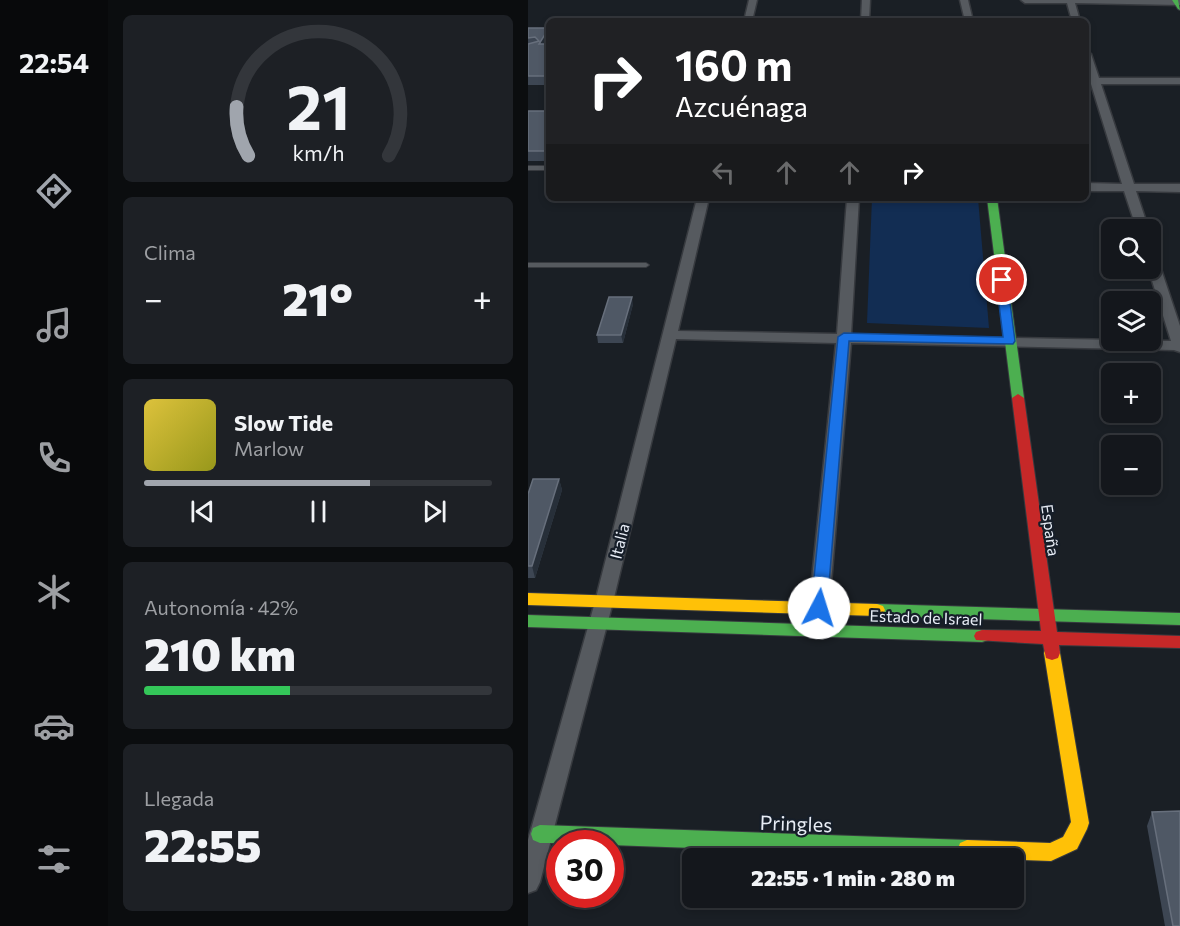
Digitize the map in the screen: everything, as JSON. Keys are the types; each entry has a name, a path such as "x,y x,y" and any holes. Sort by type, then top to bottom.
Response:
{"street":[{"path":"749,18 753,0"},
{"path":"865,18 866,0"},
{"path":"964,0 968,18"},
{"path":"1025,0 1178,3"},
{"path":"1070,0 1075,18"},
{"path":"1140,219 1090,81 1180,81"},
{"path":"1089,187 1180,188"},
{"name":"Italia","path":"528,882 604,602 702,201"},
{"path":"819,608 844,337 853,201"},
{"name":"España","path":"992,201 1048,637 1080,823 1070,843 1051,852"},
{"path":"671,335 844,337 1180,347 1158,279"},
{"name":"Estado de Israel","path":"528,599 1180,619"},
{"name":"Estado de Israel","path":"528,621 1180,642"},
{"name":"Pringles","path":"540,834 1051,852"}],"lane":[{"path":"528,168 546,168"},
{"path":"528,265 646,266"}],"shaded area":[{"path":"872,201 978,201 989,328 867,323"}],"building":[{"path":"528,28 546,28 546,33 539,44 546,44 546,76 528,76 528,44 539,41 535,37 528,38"},
{"path":"528,111 546,111 546,151 528,151"},
{"path":"609,297 632,297 621,335 597,335"},
{"path":"533,479 559,479 532,566 528,566 528,494"},
{"path":"1180,811 1180,926 1173,926 1152,812"}],"traffic: fast":[{"path":"1175,0 1180,8"},
{"path":"992,201 1018,398"},
{"path":"877,610 1180,619"},
{"path":"528,621 982,636"},
{"path":"540,834 939,848"}],"traffic: slow":[{"path":"528,599 877,610"},
{"path":"1024,851 1051,852 1070,843 1080,823 1052,653"}],"traffic: jam":[{"path":"1018,398 1052,653"},
{"path":"982,636 1180,642"}],"route":[{"path":"819,608 844,337 1009,341 1002,280"}]}
